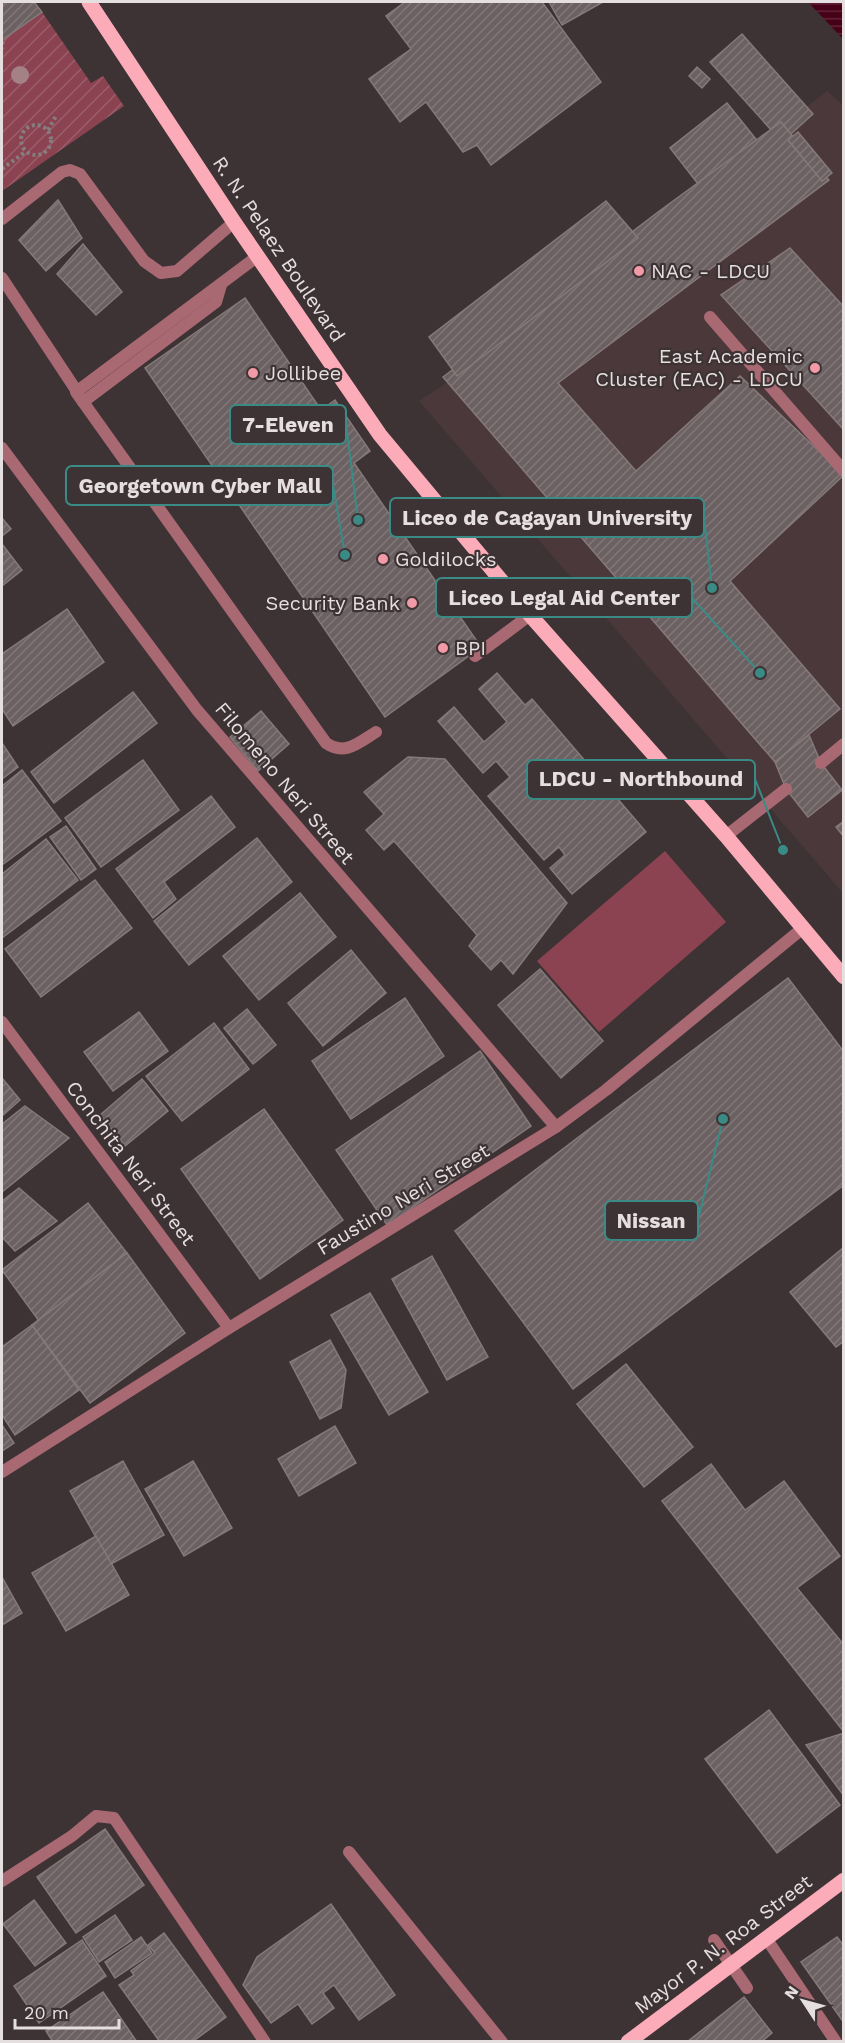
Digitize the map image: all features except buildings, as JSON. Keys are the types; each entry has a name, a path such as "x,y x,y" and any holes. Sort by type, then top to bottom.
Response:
{"main road":[{"name":"R. N. Pelaez Boulevard","path":"89,2 234,222 380,435 530,615 726,836 843,977"},
{"name":"Mayor P. N. Roa Street","path":"628,2042 843,1880"}],"street":[{"path":"2,219 62,172 70,170 80,174 144,261 162,273 177,271 234,222"},
{"path":"76,390 258,256"},
{"path":"2,278 83,402 326,743 336,750 345,750 376,732"},
{"path":"83,402 216,303 221,285"},
{"path":"710,317 843,471"},
{"name":"Filomeno Neri Street","path":"2,448 204,719 556,1128"},
{"path":"475,656 530,615"},
{"path":"820,763 843,744"},
{"path":"726,836 786,789"},
{"name":"Faustino Neri Street","path":"2,1472 230,1328 556,1128 606,1090 803,927"},
{"name":"Conchita Neri Street","path":"2,1022 230,1328"},
{"path":"2,1881 72,1836 96,1816 114,1818 266,2042"},
{"path":"350,1852 502,2042"},
{"path":"766,1938 836,2042"},
{"path":"714,1940 747,1988"}],"path":[{"path":"2,42 4,46 2,48"},
{"path":"48,130 38,124 23,130 20,141 26,152 33,155 47,151 51,142 48,130 56,116"},
{"path":"2,169 26,152"}],"shaded area":[{"path":"808,2 843,2 843,39"},
{"path":"42,12 91,83 103,76 124,106 2,191 2,40"},
{"path":"827,91 843,105 843,893 419,401 457,376"},
{"path":"665,851 726,922 599,1032 537,961"}],"place":[{"name":"NAC - LDCU","path":"639,271"},
{"name":"East Academic Cluster (EAC) - LDCU","path":"815,368"},
{"name":"Jollibee","path":"253,373"},
{"name":"7-Eleven","path":"358,520"},
{"name":"Georgetown Cyber Mall","path":"345,555"},
{"name":"Goldilocks","path":"383,559"},
{"name":"Liceo de Cagayan University","path":"712,588"},
{"name":"Security Bank","path":"412,603"},
{"name":"BPI","path":"443,648"},
{"name":"Liceo Legal Aid Center","path":"760,673"},
{"name":"LDCU - Northbound","path":"783,850"},
{"name":"Nissan","path":"723,1119"}]}
